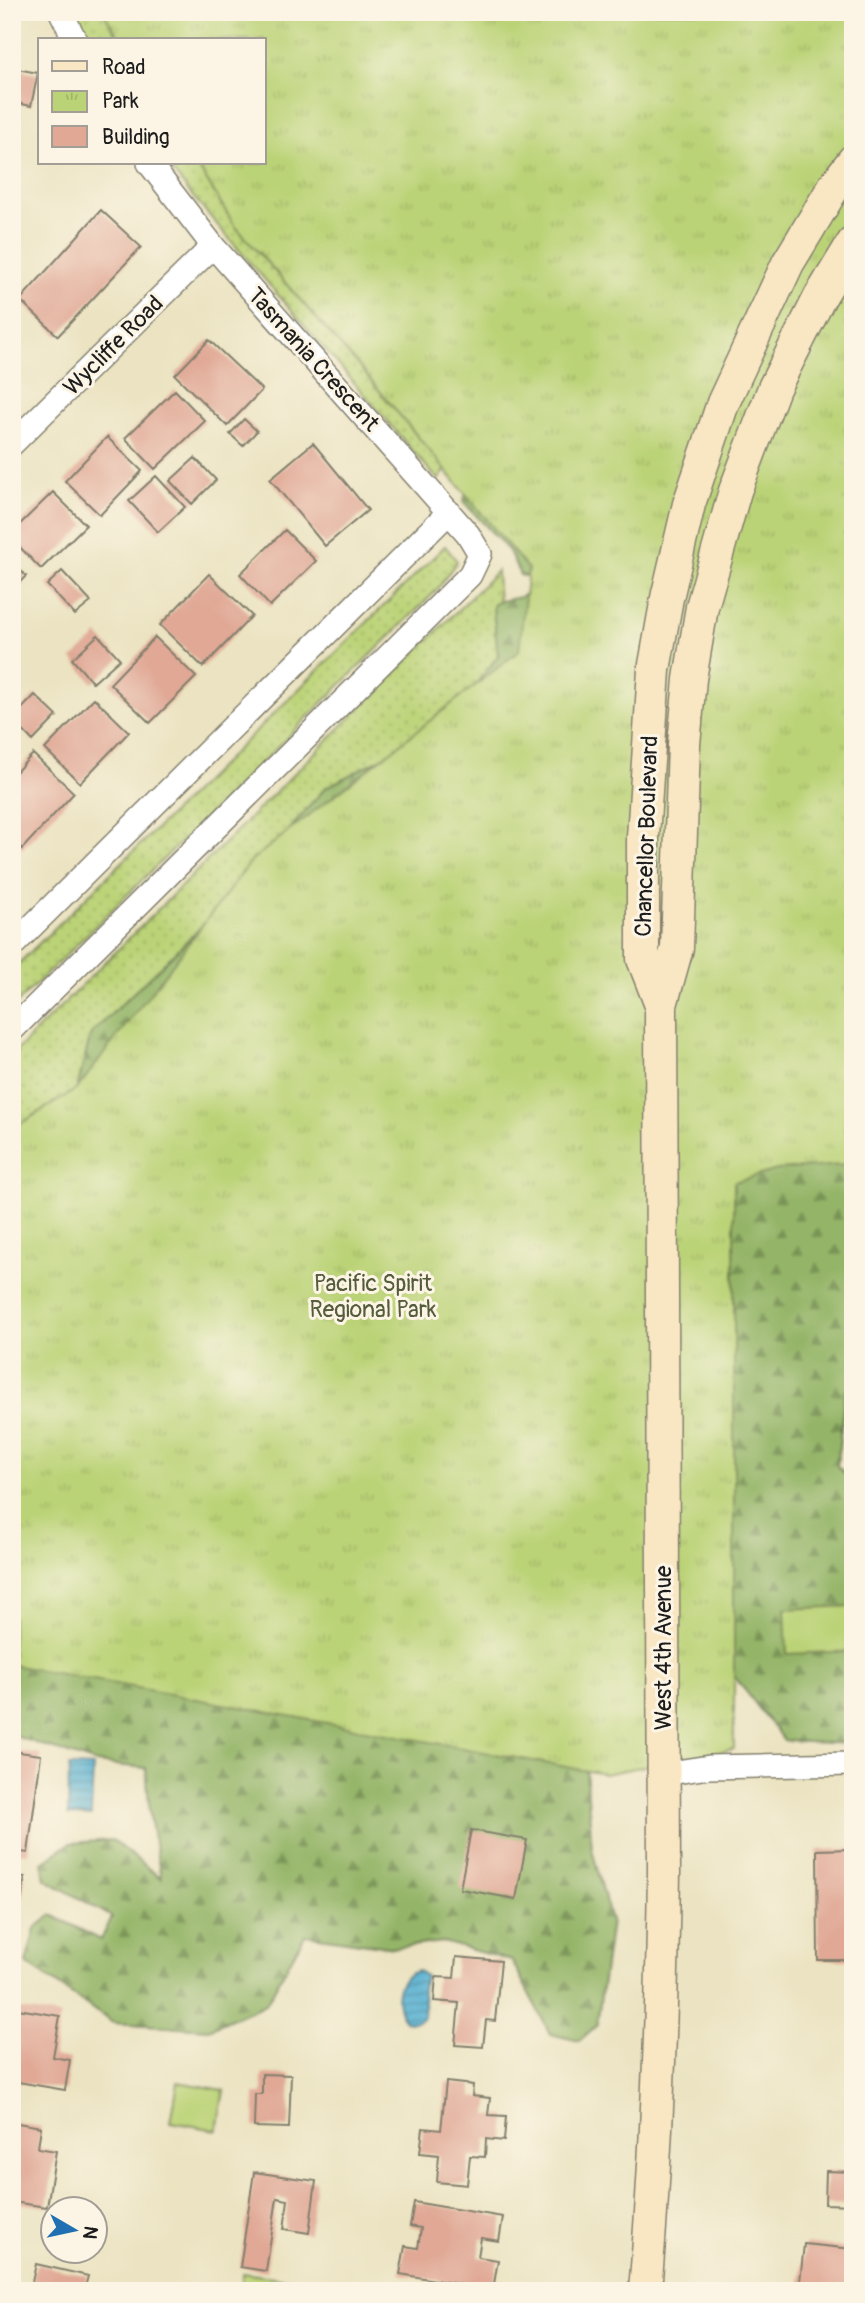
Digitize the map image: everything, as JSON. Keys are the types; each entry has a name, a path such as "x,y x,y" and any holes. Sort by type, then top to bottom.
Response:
{"main road":[{"name":"Chancellor Boulevard","path":"661,1005 643,959 643,837 654,670 667,598 689,504 723,403 752,335 788,263 835,184 853,161"},
{"name":"Chancellor Boulevard","path":"661,1005 677,948 684,744 690,678 702,607 735,491 774,388 820,297 853,243"},
{"name":"West 4th Avenue","path":"645,2291 651,2222 662,1963 661,1005"}],"street":[{"path":"61,12 74,38"},
{"name":"Tasmania Crescent","path":"12,1030 470,575 480,554 468,534 449,512 213,246 150,164"},
{"name":"Wycliffe Road","path":"12,444 213,246"},
{"path":"12,946 449,512"},
{"path":"663,1774 709,1767 853,1764"}],"green space":[{"path":"75,12 103,12 120,38 89,38"},
{"name":"Pacific Spirit Regional Park","path":"103,12 853,12 853,1164 777,1170 734,1182 734,1749 604,1774 12,1665 12,1129 77,1089 253,859 519,651 528,569 363,371 235,226 197,164 266,164 266,38 120,38"},
{"path":"167,164 197,164 235,226 446,470 438,480"},
{"path":"497,435 542,521 577,1647 592,1849 611,1921 597,2025 579,2041 550,2034 512,1961 443,1942 395,1948 305,1935 266,2004 209,2029 113,2023 26,1963 35,1928 52,1915 101,1940 112,1917 45,1879 42,1863 70,1843 112,1840 161,1878 150,1816 146,1768 96,1763 12,1737 12,1129 77,1089 91,1034 231,898 325,788 444,725 498,656 493,607 495,602 520,597 539,586 537,578 520,575 509,551 463,501"},
{"path":"445,546 457,561 436,591 12,1008 12,970"},
{"path":"497,571 501,645 499,656 444,725 231,898 91,1034 77,1089 12,1129 12,1055"},
{"path":"853,709 853,1388 845,1392 837,1466 853,1481 853,1744 784,1741 721,1659 721,1190"},
{"path":"853,1606 853,1651 787,1654 785,1609"},
{"path":"178,2082 224,2090 217,2130 171,2122"},
{"path":"243,2273 302,2281 301,2291 241,2291"}],"water":[{"path":"69,1766 93,1767 91,1816 68,1815"},
{"path":"418,1971 425,1976 424,2016 418,2021 405,2021 398,2006 398,1991 404,1978"}],"building":[{"path":"12,68 38,73 31,106 12,102"},
{"path":"101,210 141,247 58,336 20,300"},
{"path":"209,340 262,390 227,426 175,375"},
{"path":"175,390 205,421 155,469 125,438"},
{"path":"244,419 257,431 243,446 230,434"},
{"path":"107,437 142,471 100,515 65,481"},
{"path":"313,443 368,510 325,546 270,479"},
{"path":"195,458 216,480 192,504 170,481"},
{"path":"156,476 185,507 158,532 129,501"},
{"path":"53,492 86,525 41,569 12,539 12,532"},
{"path":"285,530 316,561 270,606 240,574"},
{"path":"12,562 26,576 12,590"},
{"path":"62,571 91,602 75,615 47,585"},
{"path":"209,574 252,616 203,667 160,625"},
{"path":"98,635 120,659 93,683 72,659"},
{"path":"155,637 196,677 150,723 110,684"},
{"path":"35,695 57,716 33,741 12,719"},
{"path":"94,698 129,732 80,783 45,749"},
{"path":"33,754 74,793 22,849 12,839 12,776"},
{"path":"12,1751 41,1755 28,1853 12,1851"},
{"path":"471,1830 527,1840 516,1899 460,1889"},
{"path":"853,1849 853,1960 818,1960 817,1850"},
{"path":"12,1875 25,1877 14,1947 12,1947"},
{"path":"456,1957 501,1961 495,2021 486,2020 483,2047 455,2045 459,2003 434,2001 436,1977 454,1978"},
{"path":"12,2008 60,2016 53,2057 70,2060 65,2090 12,2081"},
{"path":"262,2074 291,2075 289,2128 254,2127 255,2094 262,2094"},
{"path":"446,2082 473,2085 472,2096 490,2098 488,2115 506,2116 504,2141 486,2139 485,2157 470,2156 467,2185 437,2182 439,2155 420,2153 423,2128 441,2130"},
{"path":"12,2122 41,2127 38,2148 56,2151 49,2194 38,2194 38,2206 12,2202"},
{"path":"826,2171 853,2172 853,2205 825,2204"},
{"path":"254,2172 316,2181 309,2233 284,2229 288,2200 277,2198 266,2271 240,2267"},
{"path":"414,2202 503,2217 499,2241 481,2238 478,2257 498,2260 493,2290 400,2274 405,2246 418,2248 421,2228 410,2226"},
{"path":"804,2244 853,2249 853,2291 799,2291"},
{"path":"36,2264 88,2276 84,2291 30,2291"}]}
